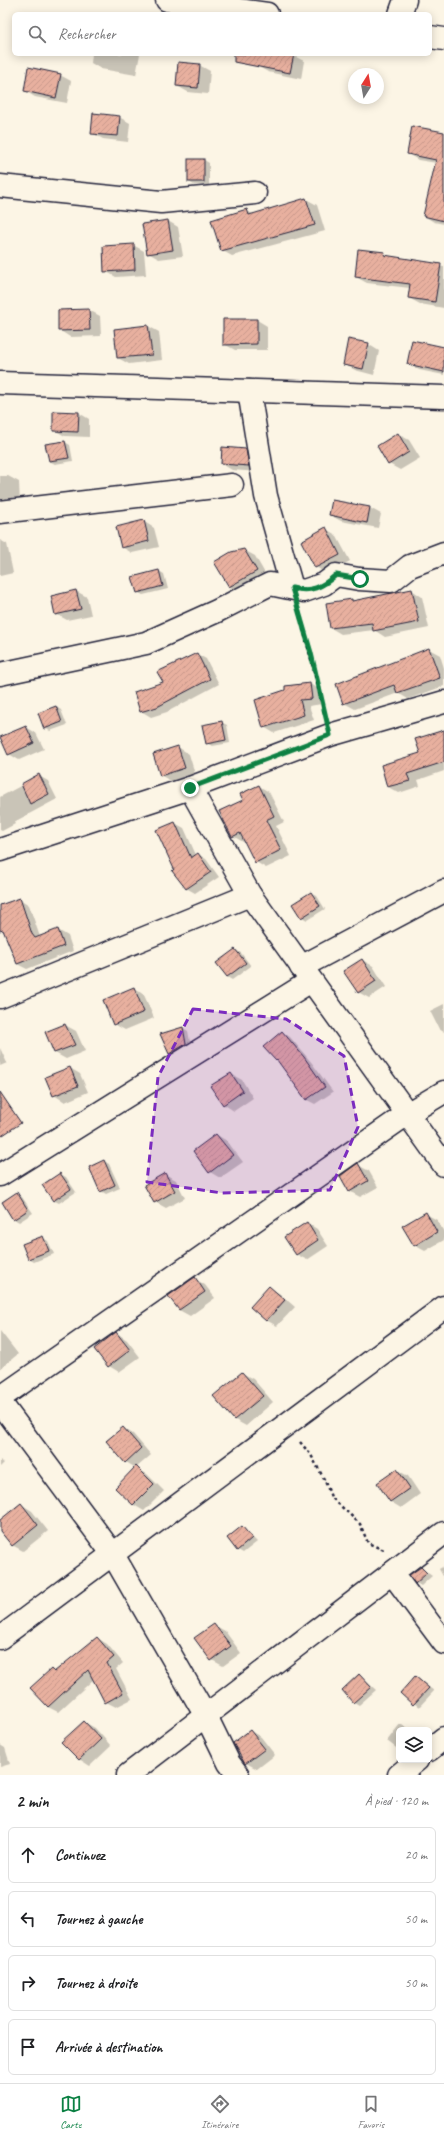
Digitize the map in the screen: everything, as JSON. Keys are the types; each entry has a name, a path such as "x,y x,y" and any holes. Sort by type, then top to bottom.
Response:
{"street":[{"path":"167,0 253,12"},
{"path":"401,12 405,0"},
{"path":"432,37 444,39"},
{"path":"0,186 161,202 255,192"},
{"path":"0,383 444,397"},
{"path":"249,391 266,496 292,588"},
{"path":"0,512 232,485"},
{"path":"0,674 146,643 217,611 270,584 304,591 324,584 336,575 360,579 391,581 410,566 444,553"},
{"path":"0,850 190,788 330,735 444,702"},
{"path":"190,788 250,895 444,1165"},
{"path":"0,1175 306,974 444,891"},
{"path":"0,997 250,895"},
{"path":"0,1398 407,1114 444,1092"},
{"path":"0,1638 112,1553 444,1307"},
{"path":"0,1402 112,1553 206,1716 229,1763 238,1775"},
{"path":"128,1775 444,1533"},
{"path":"400,1567 444,1643"},
{"path":"432,1748 444,1738"},
{"path":"398,1775 413,1763"}],"path":[{"path":"292,588 311,653 330,735"},
{"path":"285,1425 311,1455 325,1481 331,1497 360,1524 368,1543 400,1567"}],"highlighted area":[{"path":"193,1009 286,1019 344,1056 358,1127 330,1190 222,1193 147,1182 158,1077"}],"building":[{"path":"234,56 294,56 290,73 234,62"},
{"path":"178,62 200,64 198,88 176,86"},
{"path":"28,67 61,74 56,98 24,91"},
{"path":"93,113 120,116 118,136 91,134"},
{"path":"412,126 444,132 444,221 423,216 436,160 407,154"},
{"path":"188,159 204,159 204,182 188,182"},
{"path":"306,198 315,225 221,251 211,220 247,209 249,215"},
{"path":"168,220 173,250 147,254 142,224"},
{"path":"134,244 135,270 104,272 103,246"},
{"path":"358,249 385,252 384,255 441,264 435,302 408,298 410,284 355,277"},
{"path":"89,309 90,330 58,331 58,310"},
{"path":"223,319 257,319 257,344 223,345"},
{"path":"148,325 152,355 117,358 114,329"},
{"path":"348,339 369,343 363,369 343,365"},
{"path":"412,340 444,347 444,372 407,364"},
{"path":"53,411 79,412 78,432 53,431"},
{"path":"398,433 409,452 388,465 377,446"},
{"path":"65,441 69,458 49,461 45,444"},
{"path":"222,447 246,449 249,466 221,464"},
{"path":"332,500 370,507 367,523 329,515"},
{"path":"144,520 149,541 121,548 116,527"},
{"path":"326,527 340,555 315,568 301,541"},
{"path":"244,549 257,571 229,587 214,562 231,552"},
{"path":"159,570 163,586 137,593 132,577"},
{"path":"412,589 419,622 373,631 372,623 330,628 326,603 352,599 352,601"},
{"path":"76,590 81,609 55,615 51,596"},
{"path":"429,648 440,678 397,693 394,685 343,704 336,684"},
{"path":"197,653 210,679 157,707 140,712 134,692 163,682 157,672"},
{"path":"310,683 312,699 300,700 304,715 263,728 255,700 285,690 285,686"},
{"path":"56,706 62,722 44,729 38,713"},
{"path":"222,721 226,740 206,744 202,725"},
{"path":"26,726 34,743 8,755 0,737"},
{"path":"444,730 444,762 407,774 410,781 387,787 381,765 420,753 415,739"},
{"path":"178,746 185,768 160,776 153,754"},
{"path":"39,774 49,794 30,804 21,784"},
{"path":"259,785 274,816 266,820 281,850 255,863 240,833 232,837 219,811 243,800 240,794"},
{"path":"175,822 191,858 198,853 211,872 186,889 172,871 174,869 156,830"},
{"path":"311,892 320,906 301,918 292,904"},
{"path":"20,898 32,934 35,938 58,929 64,946 17,964 3,930 0,931 0,905"},
{"path":"235,949 246,963 227,977 216,963"},
{"path":"362,959 376,981 358,993 343,971"},
{"path":"134,987 144,1012 113,1025 103,1000"},
{"path":"65,1024 75,1045 54,1053 45,1032"},
{"path":"183,1027 186,1044 169,1054 160,1034"},
{"path":"282,1031 304,1057 325,1087 306,1100 277,1060 276,1061 263,1047"},
{"path":"70,1067 78,1086 53,1096 45,1077"},
{"path":"231,1073 243,1091 223,1105 210,1086"},
{"path":"0,1092 21,1123 0,1137"},
{"path":"216,1134 233,1155 209,1173 193,1151"},
{"path":"104,1160 115,1185 100,1192 89,1167"},
{"path":"358,1163 368,1181 349,1192 340,1176"},
{"path":"60,1173 71,1189 53,1201 42,1185"},
{"path":"165,1173 175,1191 154,1203 144,1185"},
{"path":"17,1192 28,1210 13,1220 2,1202"},
{"path":"426,1212 437,1232 414,1246 402,1226"},
{"path":"307,1222 318,1240 296,1255 284,1237"},
{"path":"43,1236 49,1251 28,1259 22,1244"},
{"path":"195,1277 205,1292 179,1310 168,1296"},
{"path":"269,1286 285,1300 266,1321 250,1307"},
{"path":"116,1332 130,1350 108,1367 94,1349"},
{"path":"242,1372 263,1396 234,1420 213,1396"},
{"path":"123,1427 141,1448 125,1463 106,1441"},
{"path":"136,1466 154,1484 133,1505 115,1488"},
{"path":"397,1469 410,1488 390,1502 377,1483"},
{"path":"21,1503 38,1525 12,1546 0,1531 0,1520"},
{"path":"242,1526 252,1538 237,1551 227,1538"},
{"path":"421,1567 427,1573 415,1584 409,1575"},
{"path":"214,1624 231,1646 211,1661 194,1638"},
{"path":"97,1637 114,1657 107,1663 123,1693 105,1703 88,1670 48,1707 30,1688 51,1669 54,1672"},
{"path":"359,1674 371,1687 353,1703 342,1690"},
{"path":"415,1676 429,1688 413,1705 400,1693"},
{"path":"84,1721 101,1739 79,1760 61,1742"},
{"path":"250,1730 265,1749 245,1764 233,1743"}],"route":[{"path":"190,788 330,735 311,653 292,588 304,591 324,584 336,575 360,579"}]}
